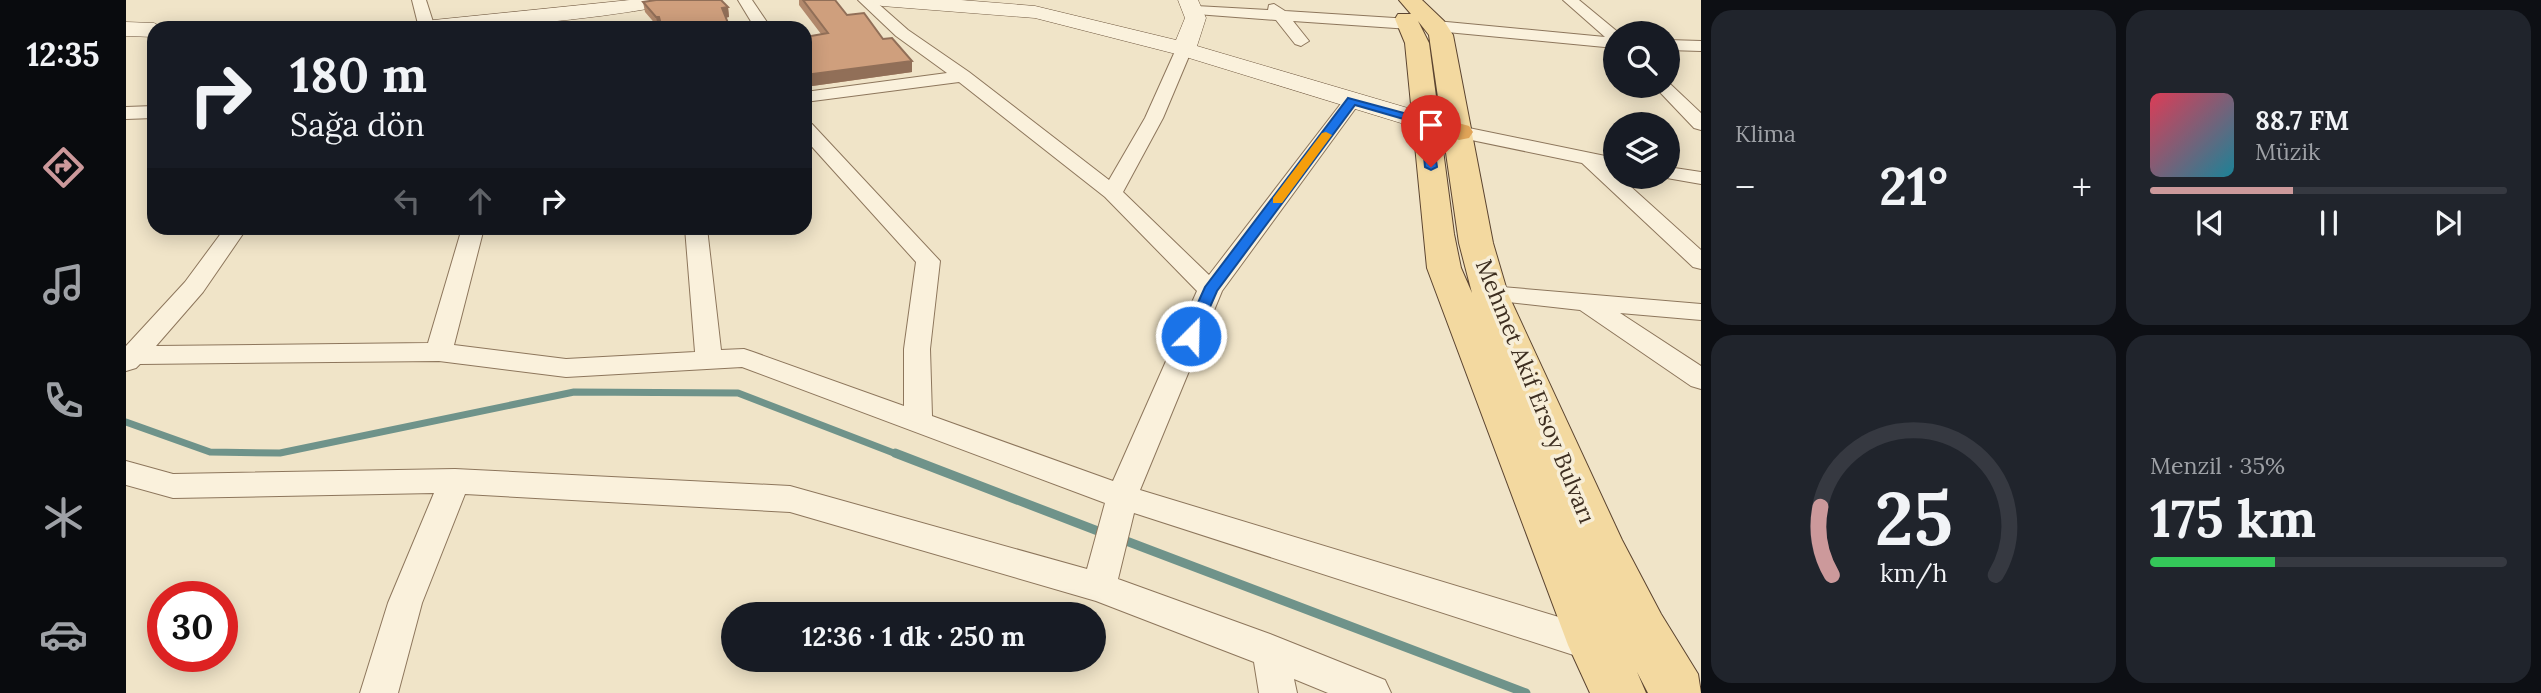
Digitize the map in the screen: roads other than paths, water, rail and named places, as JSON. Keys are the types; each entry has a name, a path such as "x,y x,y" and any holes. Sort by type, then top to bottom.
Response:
{"main road":[{"name":"Mehmet Akif Ersoy Bulvarı","path":"1411,12 1441,35 1443,127 1438,234 1444,268 1544,523 1618,693"},
{"name":"Mehmet Akif Ersoy Bulvarı","path":"1443,127 1490,294 1601,548 1642,631 1678,693"}],"street":[{"path":"419,0 424,21"},
{"path":"479,21 601,5 665,0"},
{"path":"745,0 758,21"},
{"path":"865,0 902,33 963,76 1112,194 1210,290"},
{"path":"882,0 1035,12 1184,49 1443,127 1603,162"},
{"path":"1267,0 1301,41"},
{"path":"1570,0 1603,28"},
{"path":"1112,194 1154,118 1184,49 1197,17 1192,5 1281,16 1411,12 1603,41"},
{"path":"126,29 147,30"},
{"path":"1680,45 1701,46"},
{"path":"812,96 963,76"},
{"path":"1675,98 1701,124"},
{"path":"1099,587 1122,497 1210,290 1352,101"},
{"path":"1680,103 1701,105"},
{"path":"128,115 147,112"},
{"path":"812,136 928,261 917,349 918,422"},
{"path":"1590,160 1701,262"},
{"path":"1680,175 1701,178"},
{"path":"128,358 194,287 231,235"},
{"path":"439,352 471,235"},
{"path":"697,235 709,360"},
{"path":"1490,294 1701,312"},
{"path":"1589,303 1701,379"},
{"path":"128,358 439,352 565,368 744,358 1122,497 1595,645"},
{"path":"126,473 173,486 455,481 790,499 1099,587 1270,651 1372,693"},
{"path":"379,693 405,603 455,481"},
{"path":"1270,651 1278,693"}],"waterway":[{"path":"126,422 210,452 280,453 574,392 738,393 899,455"},
{"path":"895,453 1103,533"},
{"path":"1121,539 1526,693"}]}
